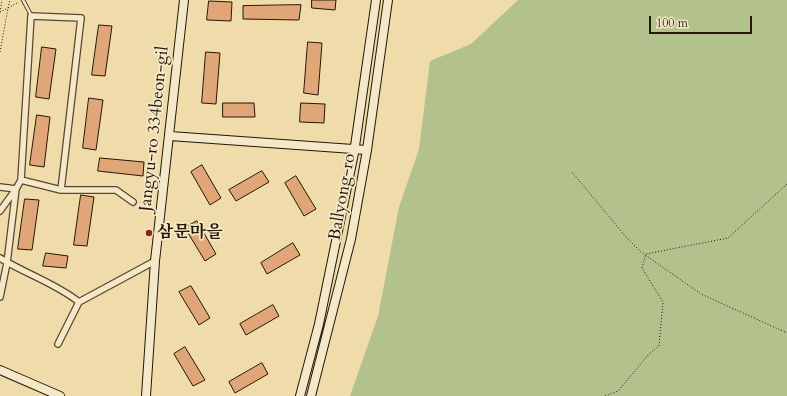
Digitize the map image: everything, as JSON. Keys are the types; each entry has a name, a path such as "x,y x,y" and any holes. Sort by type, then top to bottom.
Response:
{"street":[{"name":"Jangyu-ro 334beon-gil","path":"146,396 155,261 184,0"},
{"name":"Ballyong-ro","path":"300,396 319,324 355,149 376,0"},
{"name":"Ballyong-ro","path":"311,396 351,238 367,150 388,0"},
{"path":"0,211 21,180 31,16 81,18 61,190"},
{"path":"170,136 367,150"},
{"path":"21,180 61,190 116,190 133,202"},
{"path":"0,187 16,189"},
{"path":"0,297 7,263 16,189"},
{"path":"0,258 7,263 41,278 67,293 79,302"},
{"path":"58,344 79,302 155,261"},
{"path":"0,370 60,396"}],"lane":[{"path":"23,0 31,16"}],"path":[{"path":"0,13 2,0"},
{"path":"0,52 10,0"},
{"path":"0,13 23,0"},
{"path":"572,172 626,237 646,254 702,294 787,333"},
{"path":"646,254 728,238 787,184"},
{"path":"605,396 618,391 649,354 659,346 662,302 642,268 646,254"}],"green space":[{"path":"518,0 787,0 787,396 350,396 378,316 399,207 419,149 430,61 471,44"}],"building":[{"path":"312,0 336,0 335,10 312,8"},
{"path":"209,1 232,2 231,21 207,20"},
{"path":"301,5 299,20 243,19 243,6"},
{"path":"99,25 112,26 105,76 92,75"},
{"path":"308,42 322,43 318,95 304,93"},
{"path":"42,47 56,49 49,99 36,97"},
{"path":"206,52 220,53 216,104 202,103"},
{"path":"89,98 103,100 96,150 83,148"},
{"path":"223,103 254,103 255,117 223,117"},
{"path":"301,103 325,104 324,123 300,122"},
{"path":"37,115 50,117 44,167 30,165"},
{"path":"100,158 144,162 143,176 98,171"},
{"path":"202,165 221,198 210,205 191,172"},
{"path":"262,171 269,182 236,201 229,190"},
{"path":"296,176 316,209 304,216 285,183"},
{"path":"81,195 94,197 87,246 74,245"},
{"path":"25,199 39,200 32,250 18,249"},
{"path":"197,221 216,254 205,261 185,228"},
{"path":"293,243 300,255 267,274 261,263"},
{"path":"46,253 68,256 66,268 43,266"},
{"path":"191,286 210,318 199,325 179,292"},
{"path":"273,305 279,316 246,335 240,324"},
{"path":"185,347 205,380 193,386 174,354"},
{"path":"262,363 268,374 235,393 229,382"}],"place":[{"name":"삼문마을","path":"149,233"}]}
